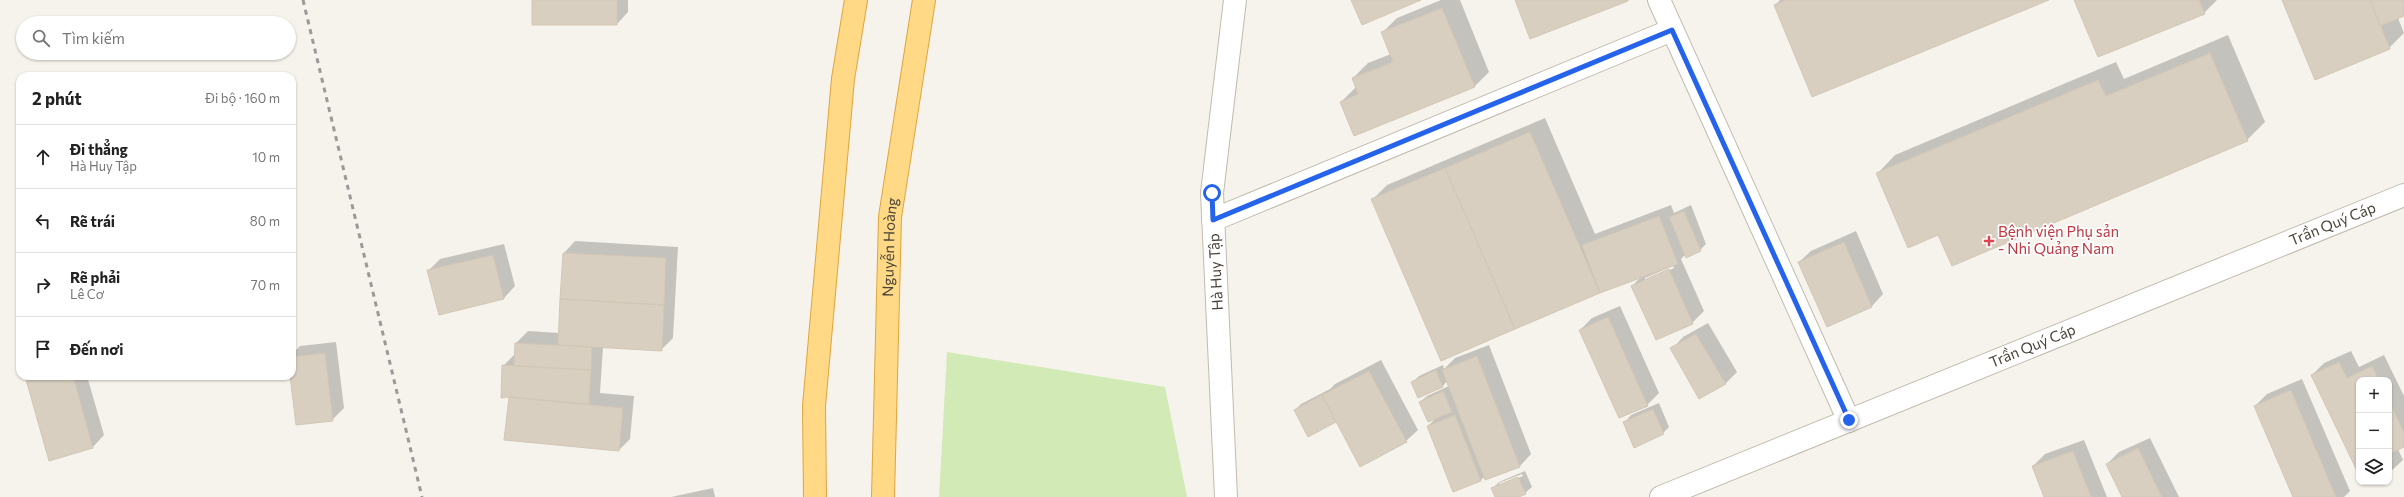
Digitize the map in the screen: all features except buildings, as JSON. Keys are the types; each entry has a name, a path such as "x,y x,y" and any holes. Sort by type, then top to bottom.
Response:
{"highway":[{"path":"815,497 816,391 843,79 856,0"},
{"name":"Nguyễn Hoàng","path":"883,497 890,217 924,0"}],"street":[{"name":"Hà Huy Tập","path":"1226,497 1212,193 1235,0"},
{"path":"1659,0 1849,420"},
{"path":"1213,220 1672,30"},
{"name":"Trần Quý Cáp","path":"1661,497 2404,195"}],"green space":[{"path":"947,352 1165,387 1187,497 939,497"}],"railway":[{"path":"303,0 422,497"}],"place":[{"name":"Bệnh viện Phụ sản - Nhi Quảng Nam","path":"1989,241"}],"route":[{"path":"1212,193 1213,220 1672,30 1849,420"}]}
